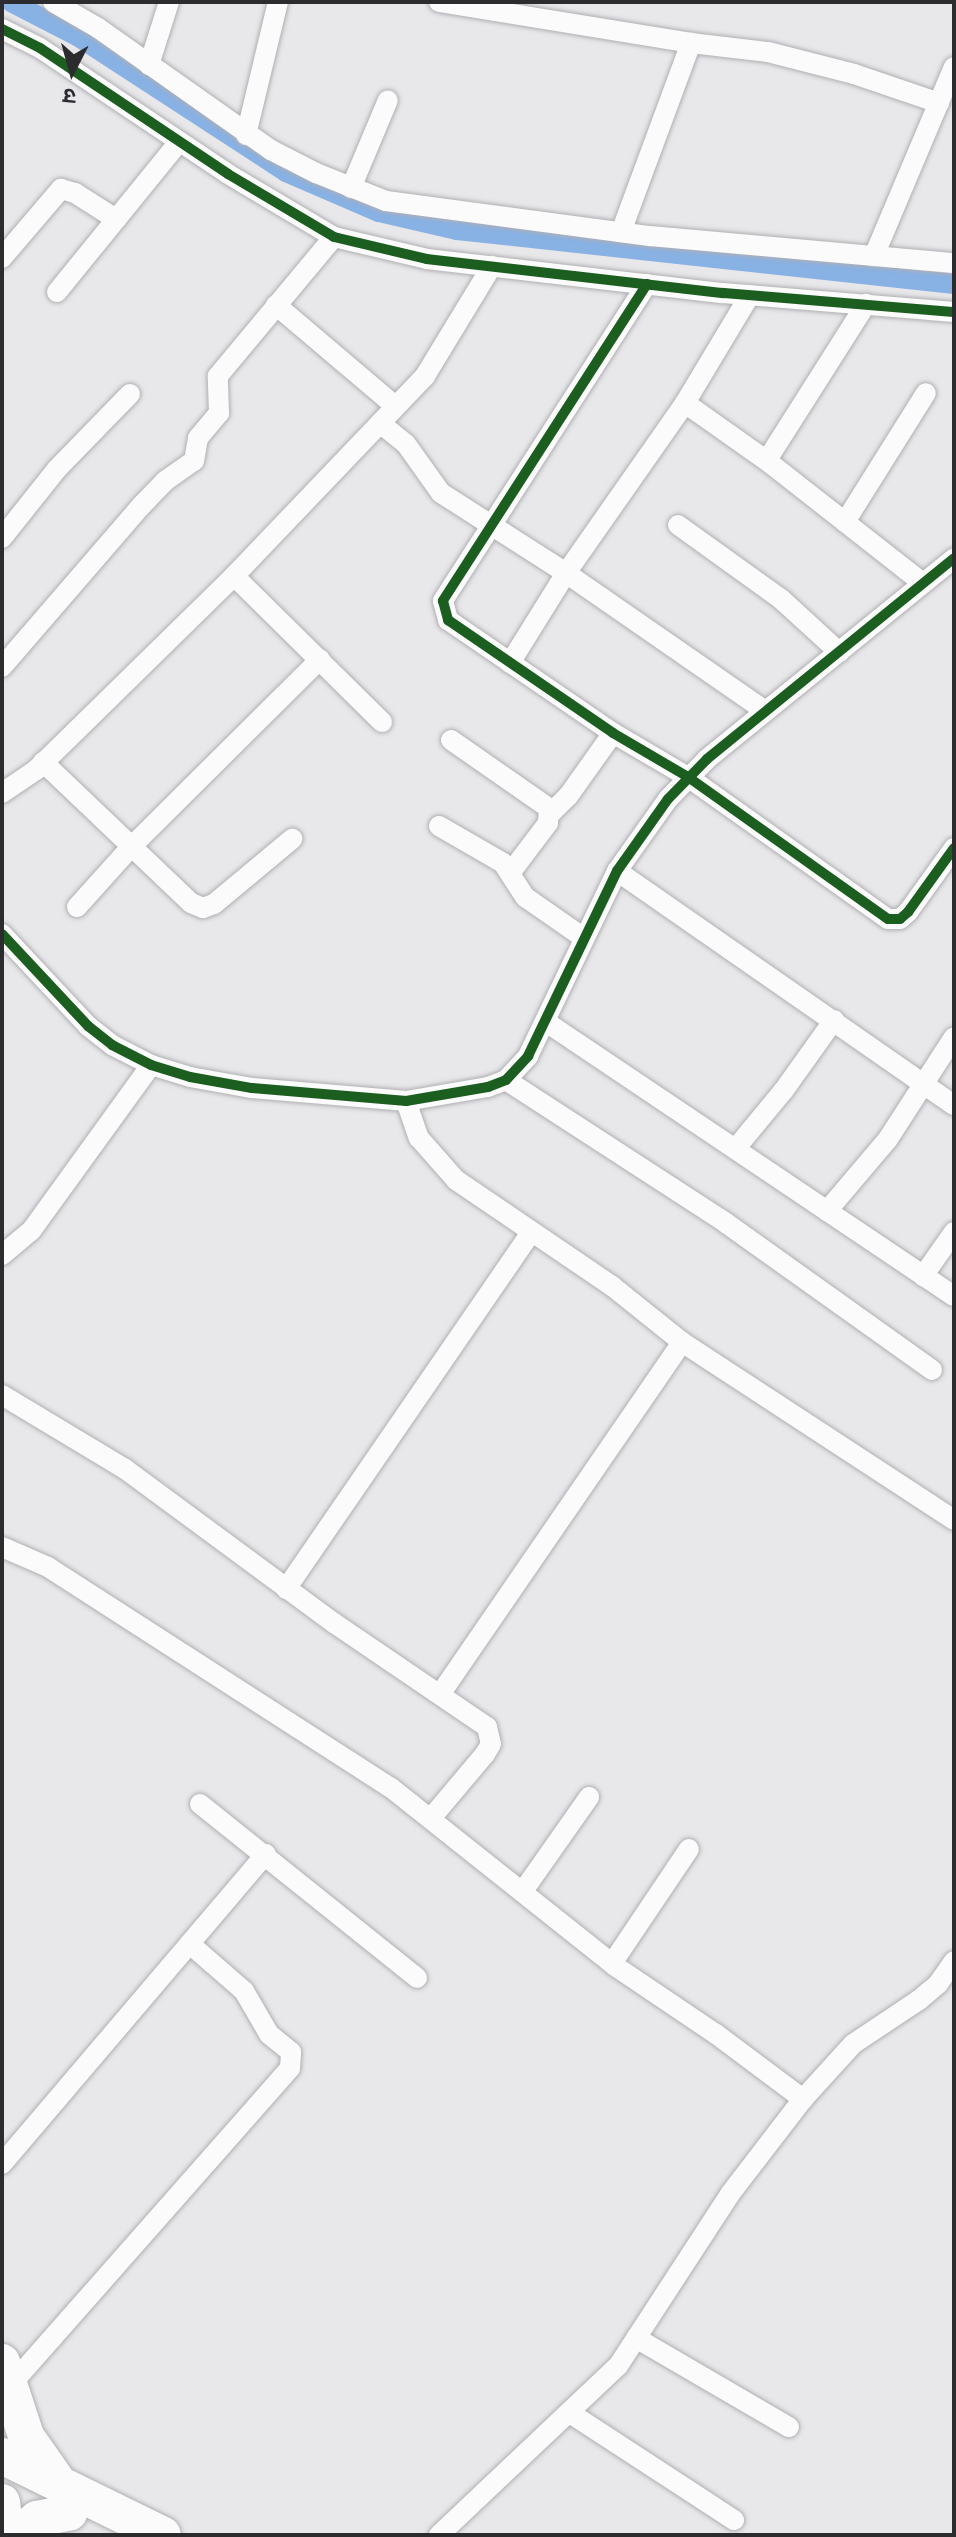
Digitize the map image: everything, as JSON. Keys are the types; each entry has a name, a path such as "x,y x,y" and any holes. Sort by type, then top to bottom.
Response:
{"highway":[{"path":"6,2374 26,2436 64,2498"},
{"path":"2,2456 115,2535"},
{"path":"2,2481 64,2498 163,2535"},
{"path":"19,2535 64,2498"},
{"path":"2,2502 6,2535"}],"street":[{"path":"53,2 98,28 246,135 293,162 351,188 418,208 621,232 954,263"},
{"path":"149,65 169,2"},
{"path":"246,135 278,2"},
{"path":"439,2 691,43 768,52 816,63 939,103"},
{"path":"2,29 40,48 179,142 334,237 390,253 492,266 750,295 954,312"},
{"path":"621,232 691,43"},
{"path":"874,256 954,67"},
{"path":"351,188 388,100"},
{"path":"57,292 179,142"},
{"path":"2,258 61,189 75,193 116,219"},
{"path":"2,667 142,505 174,474 194,461 198,438 219,413 218,376 334,237"},
{"path":"2,793 43,762 234,576 380,423 438,360 492,266"},
{"path":"647,284 443,601 444,611 456,627 613,733 688,777 888,919 900,919 908,912 954,848"},
{"path":"510,663 566,573 685,403 750,295"},
{"path":"767,460 866,304"},
{"path":"276,305 395,406"},
{"path":"845,522 926,393"},
{"path":"2,538 56,470 130,394"},
{"path":"685,403 767,460 923,583"},
{"path":"380,423 406,444 441,493 491,528 566,573 765,711"},
{"path":"678,525 781,599 839,652"},
{"path":"2,934 88,1026 112,1045 151,1065 190,1077 252,1088 406,1101 458,1094 506,1080 528,1056 617,871 668,799 688,777 765,711 954,558"},
{"path":"234,576 382,722"},
{"path":"77,907 132,846 320,659"},
{"path":"511,872 548,823 551,813 569,795 613,733"},
{"path":"451,740 545,804 551,813"},
{"path":"43,762 191,903 203,908 214,904 292,839"},
{"path":"439,826 503,863 525,897 584,938"},
{"path":"617,871 954,1105"},
{"path":"736,1148 834,1020"},
{"path":"546,1022 954,1296"},
{"path":"827,1211 872,1161 954,1037"},
{"path":"2,1255 31,1231 151,1065"},
{"path":"506,1080 726,1223 932,1370"},
{"path":"406,1101 419,1138 443,1169 612,1286 682,1342 954,1520"},
{"path":"286,1589 531,1232"},
{"path":"923,1276 954,1232"},
{"path":"441,1693 682,1342"},
{"path":"2,1395 125,1469 286,1589 487,1727 491,1744 432,1817"},
{"path":"2,1547 48,1567 432,1817 613,1962 803,2099"},
{"path":"523,1891 589,1797"},
{"path":"200,1804 417,1978"},
{"path":"613,1962 689,1849"},
{"path":"2,2164 266,1854"},
{"path":"6,2374 290,2068 291,2052 269,2034 244,1991 190,1944"},
{"path":"439,2535 618,2366 730,2194 803,2099 853,2044 919,2000 938,1984 954,1961"},
{"path":"636,2338 789,2427"},
{"path":"570,2413 734,2520"}],"waterway":[{"path":"11,2 79,37 286,172 379,212 457,230 954,284"}],"cycle path":[{"path":"2,29 40,48 228,174 334,237 427,259 723,293 954,312"},
{"path":"647,284 443,601 448,620 613,733 688,777 888,919 900,919 908,912 954,848"},
{"path":"2,934 88,1026 112,1045 151,1065 190,1077 252,1088 406,1101 488,1087 506,1080 528,1056 617,871 668,799 707,759 954,558"}]}
